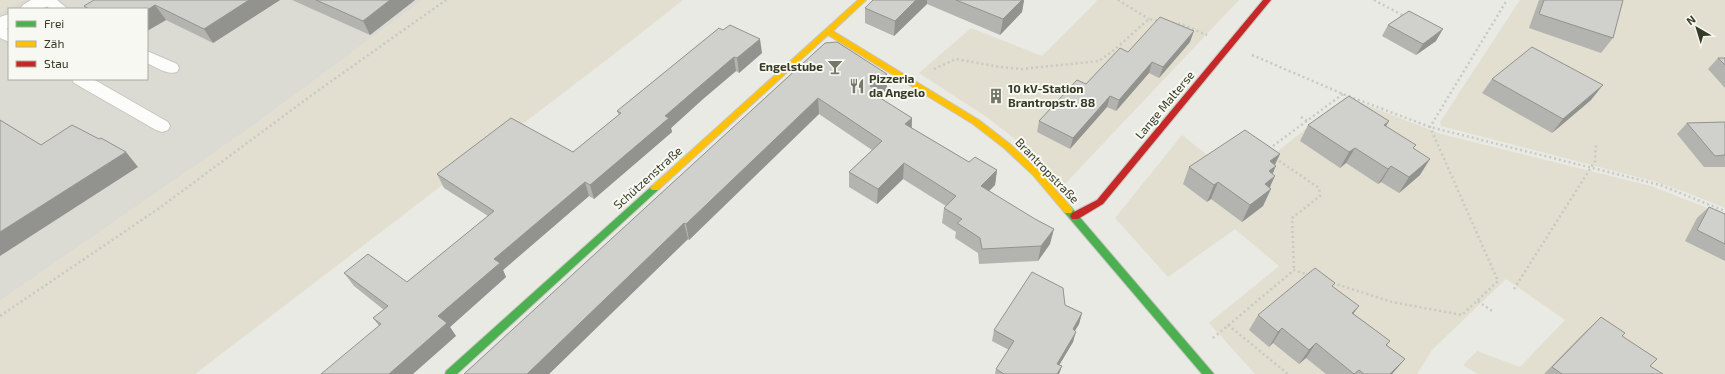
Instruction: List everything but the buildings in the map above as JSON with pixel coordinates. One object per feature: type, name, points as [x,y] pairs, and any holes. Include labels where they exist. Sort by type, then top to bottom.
[{"type":"street","points":[[31,8],[46,0]]},
{"type":"street","name":"Schützenstraße","points":[[450,374],[862,0]]},
{"type":"street","name":"Lange Malterse","points":[[1075,216],[1100,202],[1267,0]]},
{"type":"street","name":"Brantropstraße","points":[[828,31],[976,122],[1007,146],[1036,173],[1075,216],[1209,374]]},
{"type":"lane","points":[[46,0],[58,8]]},
{"type":"lane","points":[[0,31],[8,37]]},
{"type":"lane","points":[[148,56],[171,68]]},
{"type":"lane","points":[[82,80],[162,126]]},
{"type":"path","points":[[0,316],[158,209],[316,92],[446,0]]},
{"type":"path","points":[[1118,0],[1149,19],[1181,24],[1343,94],[1430,127],[1660,185],[1725,211]]},
{"type":"path","points":[[1374,0],[1409,19]]},
{"type":"path","points":[[1430,127],[1507,0]]},
{"type":"path","points":[[929,71],[956,59],[1000,68],[1022,69],[1099,61],[1114,50],[1149,19]]},
{"type":"path","points":[[1265,152],[1343,94]]},
{"type":"path","points":[[1301,116],[1307,121]]},
{"type":"path","points":[[1332,282],[1392,302],[1462,315],[1498,281],[1430,127]]},
{"type":"path","points":[[1514,289],[1595,161],[1596,143]]},
{"type":"path","points":[[1271,156],[1319,188],[1320,196],[1292,218],[1294,270]]},
{"type":"path","points":[[1294,270],[1317,278]]},
{"type":"path","points":[[1193,355],[1294,270]]},
{"type":"path","points":[[1478,301],[1492,311]]},
{"type":"path","points":[[1228,325],[1288,374]]},
{"type":"shaded area","points":[[0,0],[24,0],[8,8],[0,13]]},
{"type":"shaded area","points":[[24,0],[423,0],[253,126],[0,301],[0,13],[8,9],[8,80],[148,80],[148,8],[9,8]]},
{"type":"shaded area","points":[[423,0],[683,0],[195,374],[0,374],[0,301],[253,126]]},
{"type":"shaded area","points":[[1096,0],[1239,0],[1063,186],[1029,150],[988,118],[919,73],[971,28],[1042,56],[1097,1]]},
{"type":"shaded area","points":[[1520,0],[1725,0],[1725,208],[1653,181],[1441,126],[1440,122]]},
{"type":"shaded area","points":[[1346,97],[1441,134],[1651,186],[1725,215],[1725,374],[1478,374],[1463,365],[1477,351],[1520,367],[1565,320],[1506,279],[1432,350],[1417,374],[1255,374],[1209,323],[1279,266],[1235,229],[1168,277],[1115,218],[1182,135],[1211,158],[1269,158]]},
{"type":"traffic: fast","points":[[450,374],[655,188]]},
{"type":"traffic: fast","points":[[1068,210],[1209,374]]},
{"type":"traffic: slow","points":[[655,188],[862,0]]},
{"type":"traffic: slow","points":[[828,31],[976,122],[1007,146],[1036,173],[1068,210]]},
{"type":"traffic: jam","points":[[1075,216],[1100,202],[1267,0]]},
{"type":"place","name":"Engelstube","points":[[835,67]]},
{"type":"place","name":"Pizzeria da Angelo","points":[[857,86]]},
{"type":"place","name":"10 kV-Station Brantropstr. 88","points":[[996,96]]}]
